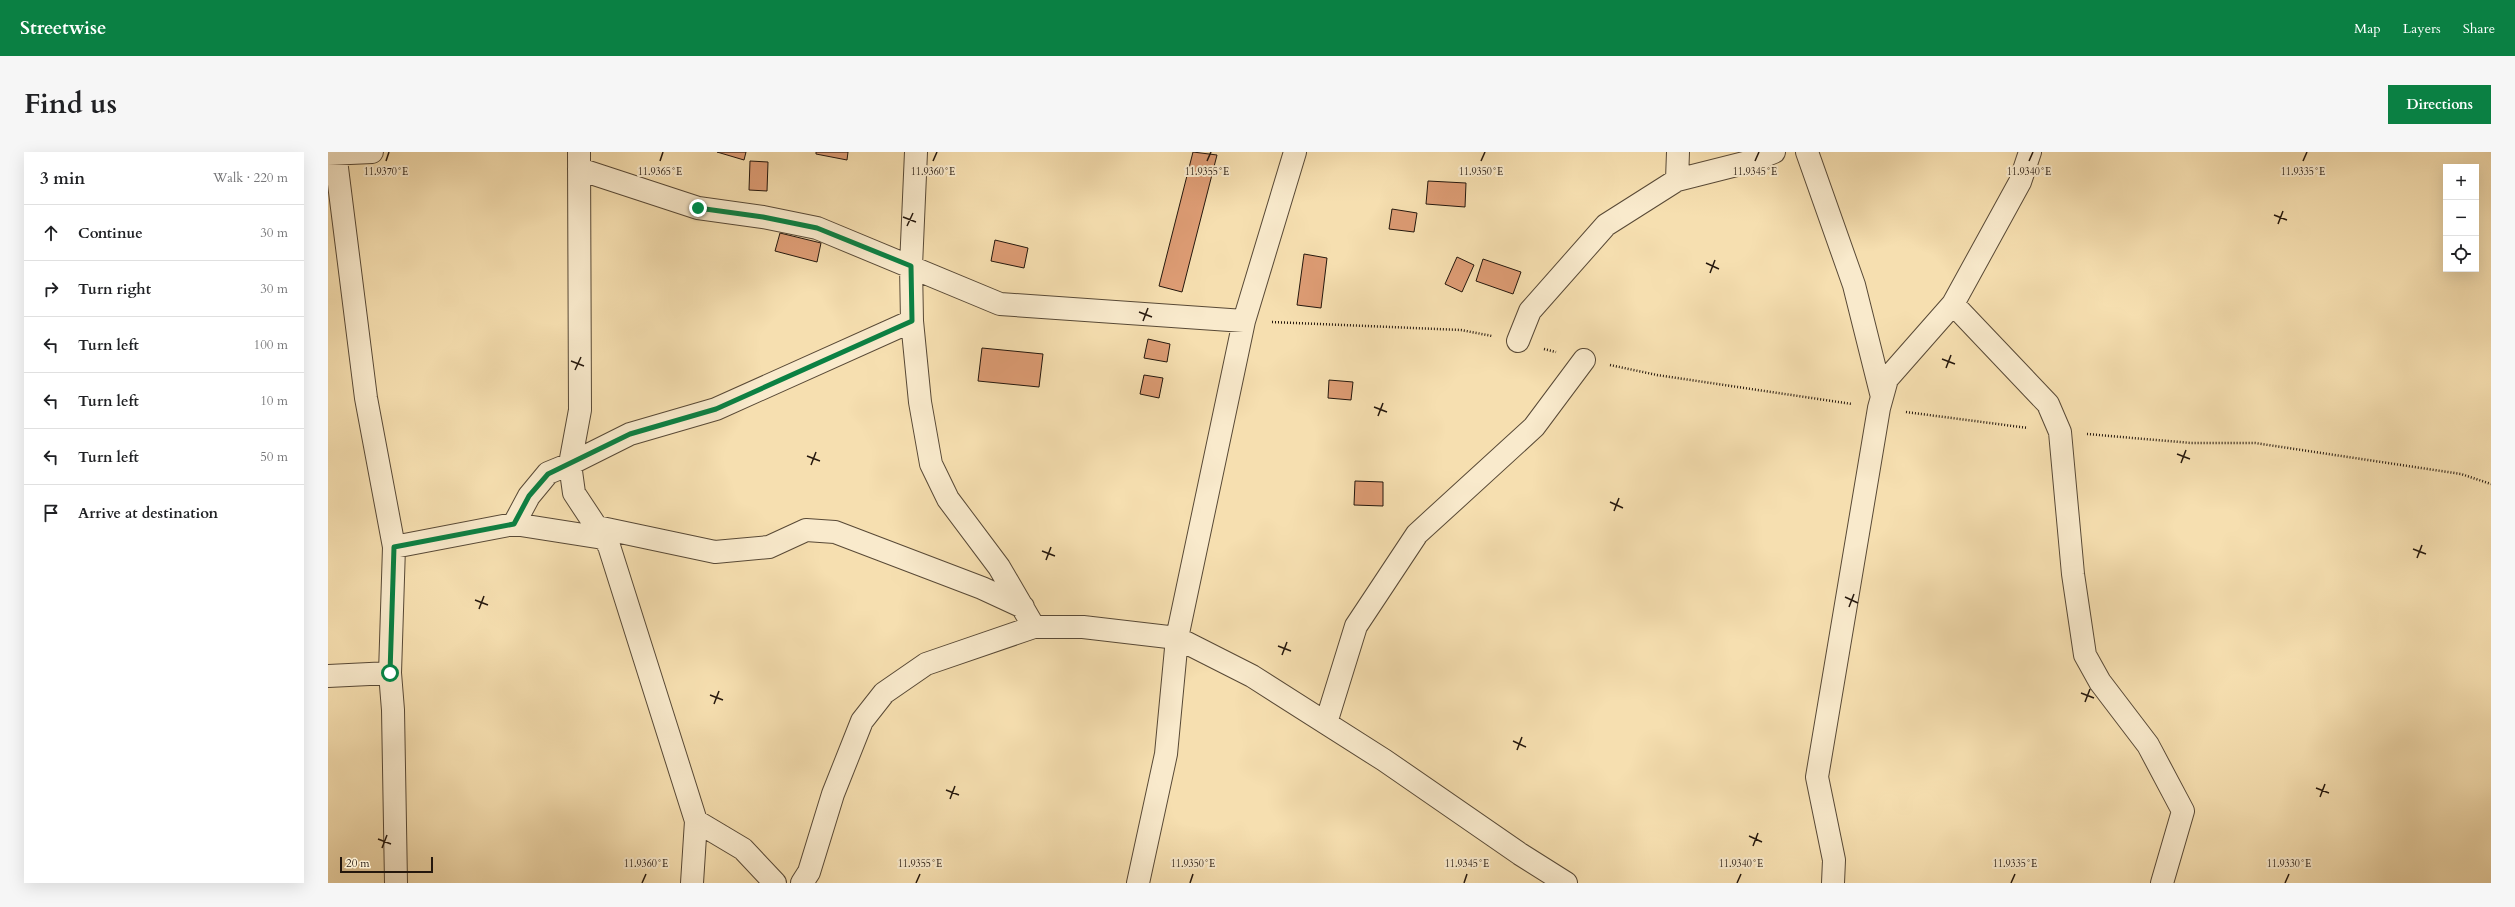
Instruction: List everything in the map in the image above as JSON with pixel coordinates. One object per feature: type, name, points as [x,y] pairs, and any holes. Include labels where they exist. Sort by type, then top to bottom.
[{"type":"street","points":[[372,152],[333,154],[366,398],[394,547],[390,673],[393,710],[396,883]]},
{"type":"street","points":[[916,152],[911,266],[912,321],[920,402],[931,464],[948,499],[999,567],[1034,627]]},
{"type":"street","points":[[1138,883],[1166,754],[1177,638],[1244,321],[1295,152]]},
{"type":"street","points":[[1677,180],[1678,152]]},
{"type":"street","points":[[1518,341],[1530,311],[1606,225],[1677,180],[1752,161],[1774,152]]},
{"type":"street","points":[[1807,152],[1854,285],[1882,397]]},
{"type":"street","points":[[1833,883],[1834,860],[1817,778],[1882,397],[1887,379],[1953,304],[2020,182],[2030,152]]},
{"type":"street","points":[[692,883],[696,821],[609,546],[574,493],[570,464],[580,410],[579,160],[698,208],[763,217],[817,228],[1000,304],[1244,321]]},
{"type":"street","points":[[1953,304],[2048,404],[2060,432],[2073,574],[2085,655],[2100,682],[2148,745],[2183,811],[2162,883]]},
{"type":"street","points":[[514,524],[529,496],[548,474],[630,434],[716,409],[912,321]]},
{"type":"street","points":[[1326,723],[1356,626],[1417,534],[1534,426],[1584,360]]},
{"type":"street","points":[[394,547],[514,524],[600,533],[715,552],[769,547],[806,530],[835,532],[982,588],[1023,607]]},
{"type":"street","points":[[802,883],[810,872],[833,794],[862,721],[884,693],[926,664],[1034,627],[1083,627],[1177,638],[1252,676],[1384,760],[1520,854],[1566,883]]},
{"type":"street","points":[[328,676],[390,673]]},
{"type":"street","points":[[696,821],[743,849],[775,883]]},
{"type":"street","points":[[1520,854],[1534,883]]},
{"type":"building","points":[[717,152],[746,152],[744,160]]},
{"type":"building","points":[[816,152],[848,152],[847,160],[816,154]]},
{"type":"building","points":[[1193,152],[1217,155],[1182,292],[1159,286]]},
{"type":"building","points":[[750,161],[768,162],[767,191],[749,190]]},
{"type":"building","points":[[1428,181],[1466,183],[1465,207],[1426,204]]},
{"type":"building","points":[[1392,209],[1417,213],[1414,232],[1389,229]]},
{"type":"building","points":[[780,233],[821,243],[817,262],[775,251]]},
{"type":"building","points":[[995,240],[1028,248],[1024,268],[991,261]]},
{"type":"building","points":[[1304,254],[1327,258],[1321,308],[1297,305]]},
{"type":"building","points":[[1457,257],[1474,265],[1462,292],[1445,284]]},
{"type":"building","points":[[1483,259],[1521,272],[1513,294],[1476,281]]},
{"type":"building","points":[[1148,339],[1170,344],[1167,362],[1144,358]]},
{"type":"building","points":[[982,348],[1043,354],[1039,387],[978,381]]},
{"type":"building","points":[[1144,375],[1163,378],[1159,398],[1140,394]]},
{"type":"building","points":[[1329,380],[1353,382],[1351,400],[1328,398]]},
{"type":"building","points":[[1355,481],[1383,482],[1383,506],[1354,505]]},
{"type":"route","points":[[390,673],[394,547],[514,524],[529,496],[548,474],[570,464],[592,451],[630,434],[716,409],[912,321],[911,266],[817,228],[763,217],[698,208]]}]
